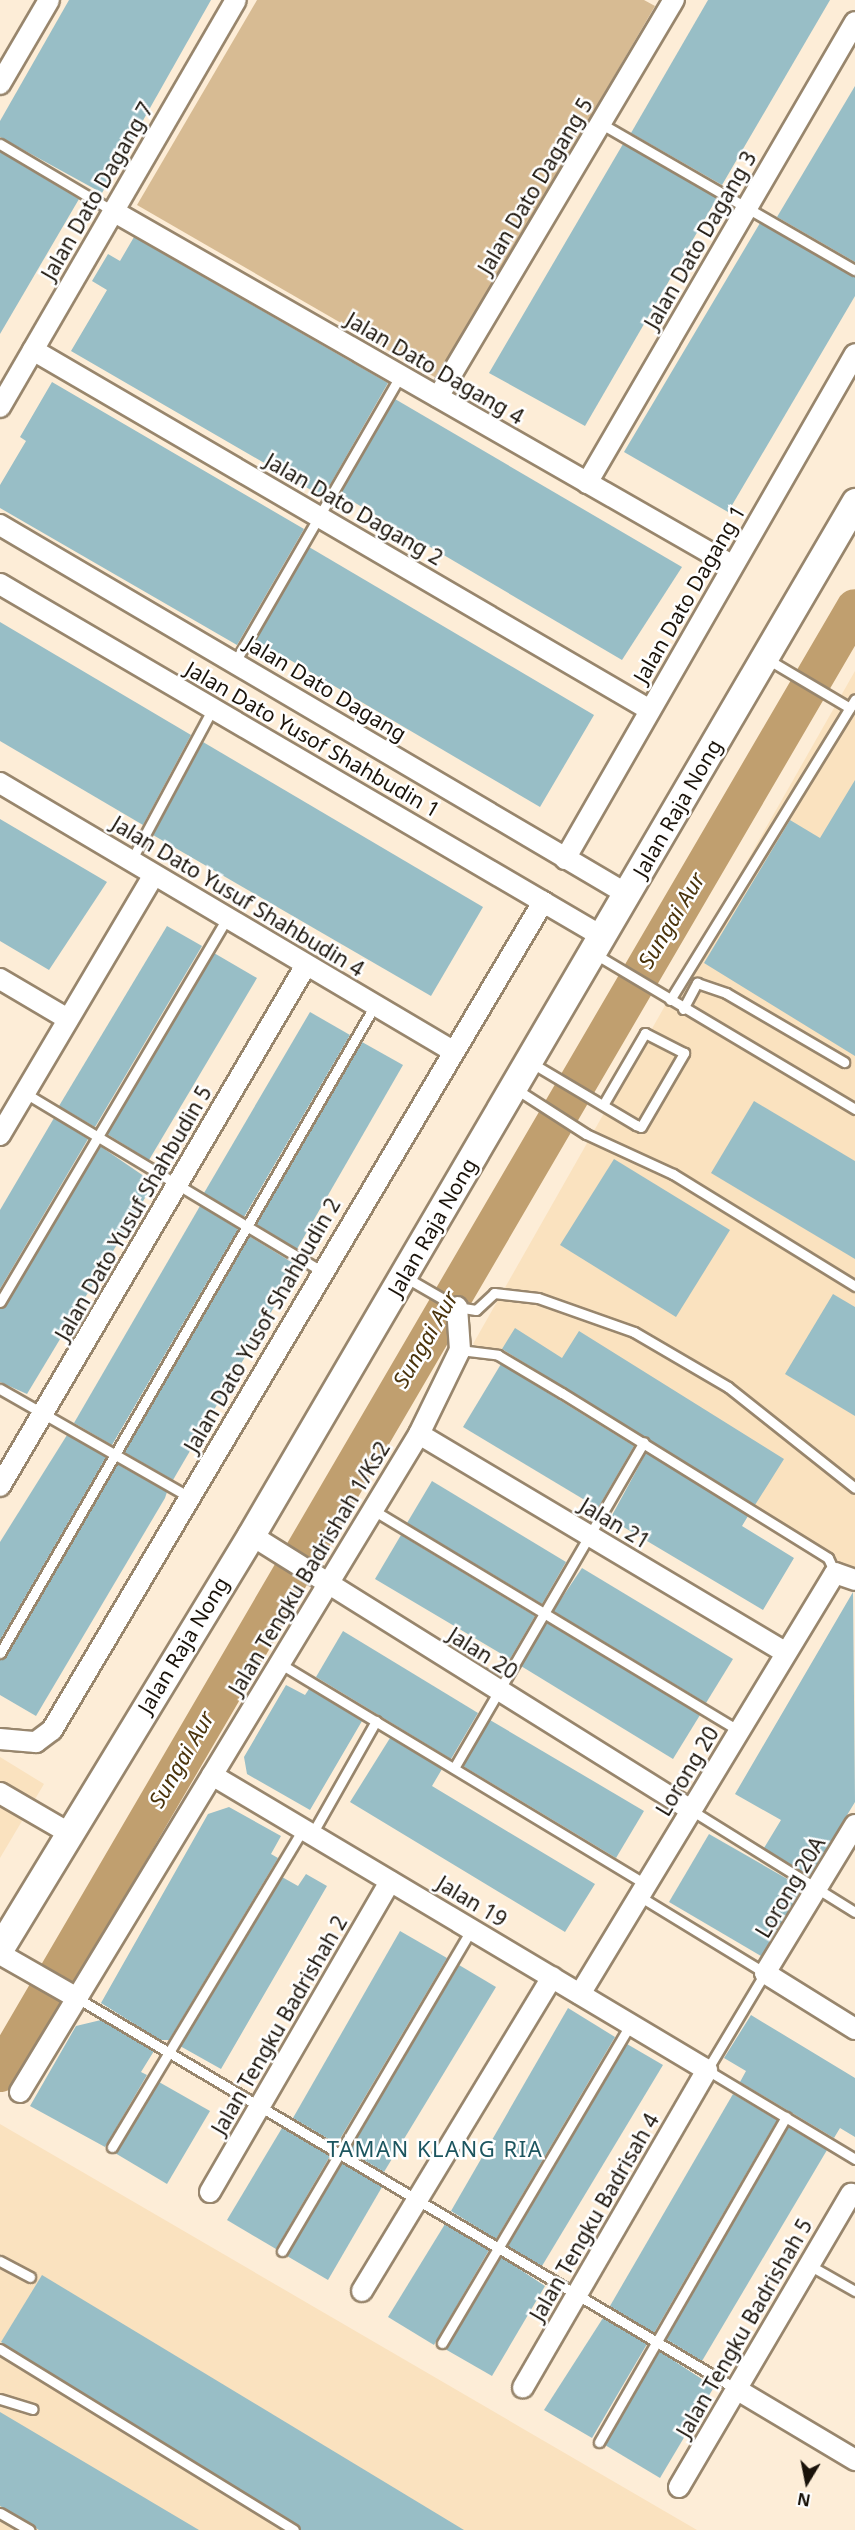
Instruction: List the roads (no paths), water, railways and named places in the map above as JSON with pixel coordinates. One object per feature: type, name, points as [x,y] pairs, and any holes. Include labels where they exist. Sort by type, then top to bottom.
[{"type":"main road","name":"Jalan Raja Nong","points":[[0,1948],[251,1534],[598,945],[855,502]]},
{"type":"street","points":[[0,84],[49,0]]},
{"type":"street","name":"Jalan Dato Dagang 7","points":[[0,407],[236,0]]},
{"type":"street","name":"Jalan Dato Dagang 5","points":[[438,397],[674,0]]},
{"type":"street","name":"Jalan Dato Dagang 3","points":[[587,483],[855,22]]},
{"type":"street","name":"Jalan Dato Dagang 4","points":[[114,211],[733,566]]},
{"type":"street","name":"Jalan Dato Dagang 2","points":[[33,350],[650,710]]},
{"type":"street","name":"Jalan Dato Dagang 1","points":[[565,859],[855,354]]},
{"type":"street","name":"Jalan Dato Dagang","points":[[0,525],[627,894]]},
{"type":"street","name":"Jalan Dato Yusof Shahbudin 1","points":[[0,584],[543,902],[598,945]]},
{"type":"street","name":"Jalan Dato Yusuf Shahbudin 4","points":[[0,783],[451,1050]]},
{"type":"street","points":[[0,1135],[154,875]]},
{"type":"street","name":"Jalan Dato Yusof Shahbudin 2","points":[[3,1740],[36,1742],[52,1730],[451,1050],[543,902]]},
{"type":"street","name":"Jalan Dato Yusuf Shahbudin 5","points":[[0,1486],[306,965]]},
{"type":"street","points":[[0,979],[68,1019]]},
{"type":"street","points":[[457,1307],[460,1350]]},
{"type":"street","name":"Jalan Tengku Badrishah 1/Ks2","points":[[20,2092],[419,1434],[460,1350]]},
{"type":"street","name":"Jalan 21","points":[[419,1434],[786,1653]]},
{"type":"street","name":"Jalan 20","points":[[251,1534],[327,1584],[691,1810]]},
{"type":"street","points":[[835,1574],[855,1580]]},
{"type":"street","name":"Lorong 20","points":[[580,1994],[835,1574]]},
{"type":"street","name":"Jalan 19","points":[[212,1775],[707,2070]]},
{"type":"street","points":[[3,1800],[69,1833]]},
{"type":"street","name":"Lorong 20A","points":[[765,1973],[855,1825]]},
{"type":"street","name":"Jalan Tengku Badrishah 2","points":[[210,2192],[390,1881]]},
{"type":"street","points":[[0,1954],[77,1998]]},
{"type":"street","points":[[765,1973],[855,2029]]},
{"type":"street","points":[[362,2291],[552,1977]]},
{"type":"street","name":"Jalan Tengku Badrisah 4","points":[[523,2388],[707,2070]]},
{"type":"street","name":"Jalan Tengku Badrishah 5","points":[[679,2487],[851,2194]]},
{"type":"street","points":[[736,2389],[855,2460]]},
{"type":"lane","points":[[600,123],[855,270]]},
{"type":"lane","points":[[0,144],[114,211]]},
{"type":"lane","points":[[235,662],[400,376]]},
{"type":"lane","points":[[764,658],[850,708]]},
{"type":"lane","points":[[670,1000],[855,699]]},
{"type":"lane","points":[[130,861],[213,708]]},
{"type":"lane","points":[[0,1302],[227,918]]},
{"type":"lane","points":[[598,945],[630,975],[683,1009],[855,1109]]},
{"type":"lane","points":[[682,979],[726,993],[844,1062]]},
{"type":"lane","points":[[683,1009],[697,983]]},
{"type":"lane","points":[[0,1653],[375,1005]]},
{"type":"lane","points":[[529,1061],[569,1084],[603,1105],[641,1127],[684,1053],[645,1033],[603,1105]]},
{"type":"lane","points":[[514,1087],[564,1121],[673,1174],[855,1286]]},
{"type":"lane","points":[[25,1093],[321,1270]]},
{"type":"lane","points":[[403,1276],[457,1307],[476,1310],[494,1293],[538,1298],[634,1332],[728,1387],[855,1488]]},
{"type":"lane","points":[[460,1350],[498,1355],[644,1442],[828,1558],[835,1574]]},
{"type":"lane","points":[[0,1389],[189,1497]]},
{"type":"lane","points":[[454,1768],[644,1442]]},
{"type":"lane","points":[[372,1510],[545,1612],[739,1731]]},
{"type":"lane","points":[[279,1663],[454,1768],[643,1890],[765,1973],[707,2070],[855,2159]]},
{"type":"lane","points":[[112,2147],[376,1722]]},
{"type":"lane","points":[[691,1810],[855,1912]]},
{"type":"lane","points":[[282,2251],[472,1929]]},
{"type":"lane","points":[[77,1998],[736,2389]]},
{"type":"lane","points":[[442,2343],[631,2024]]},
{"type":"lane","points":[[599,2442],[786,2117]]},
{"type":"lane","points":[[0,2261],[30,2277]]},
{"type":"lane","points":[[809,2265],[855,2291]]},
{"type":"lane","points":[[0,2349],[294,2530]]},
{"type":"lane","points":[[0,2399],[33,2409]]},
{"type":"lane","points":[[0,2513],[29,2530]]},
{"type":"waterway","name":"Sungai Aur","points":[[0,2073],[855,608]]},
{"type":"district","name":"TAMAN KLANG RIA","points":[[435,2149]]}]
